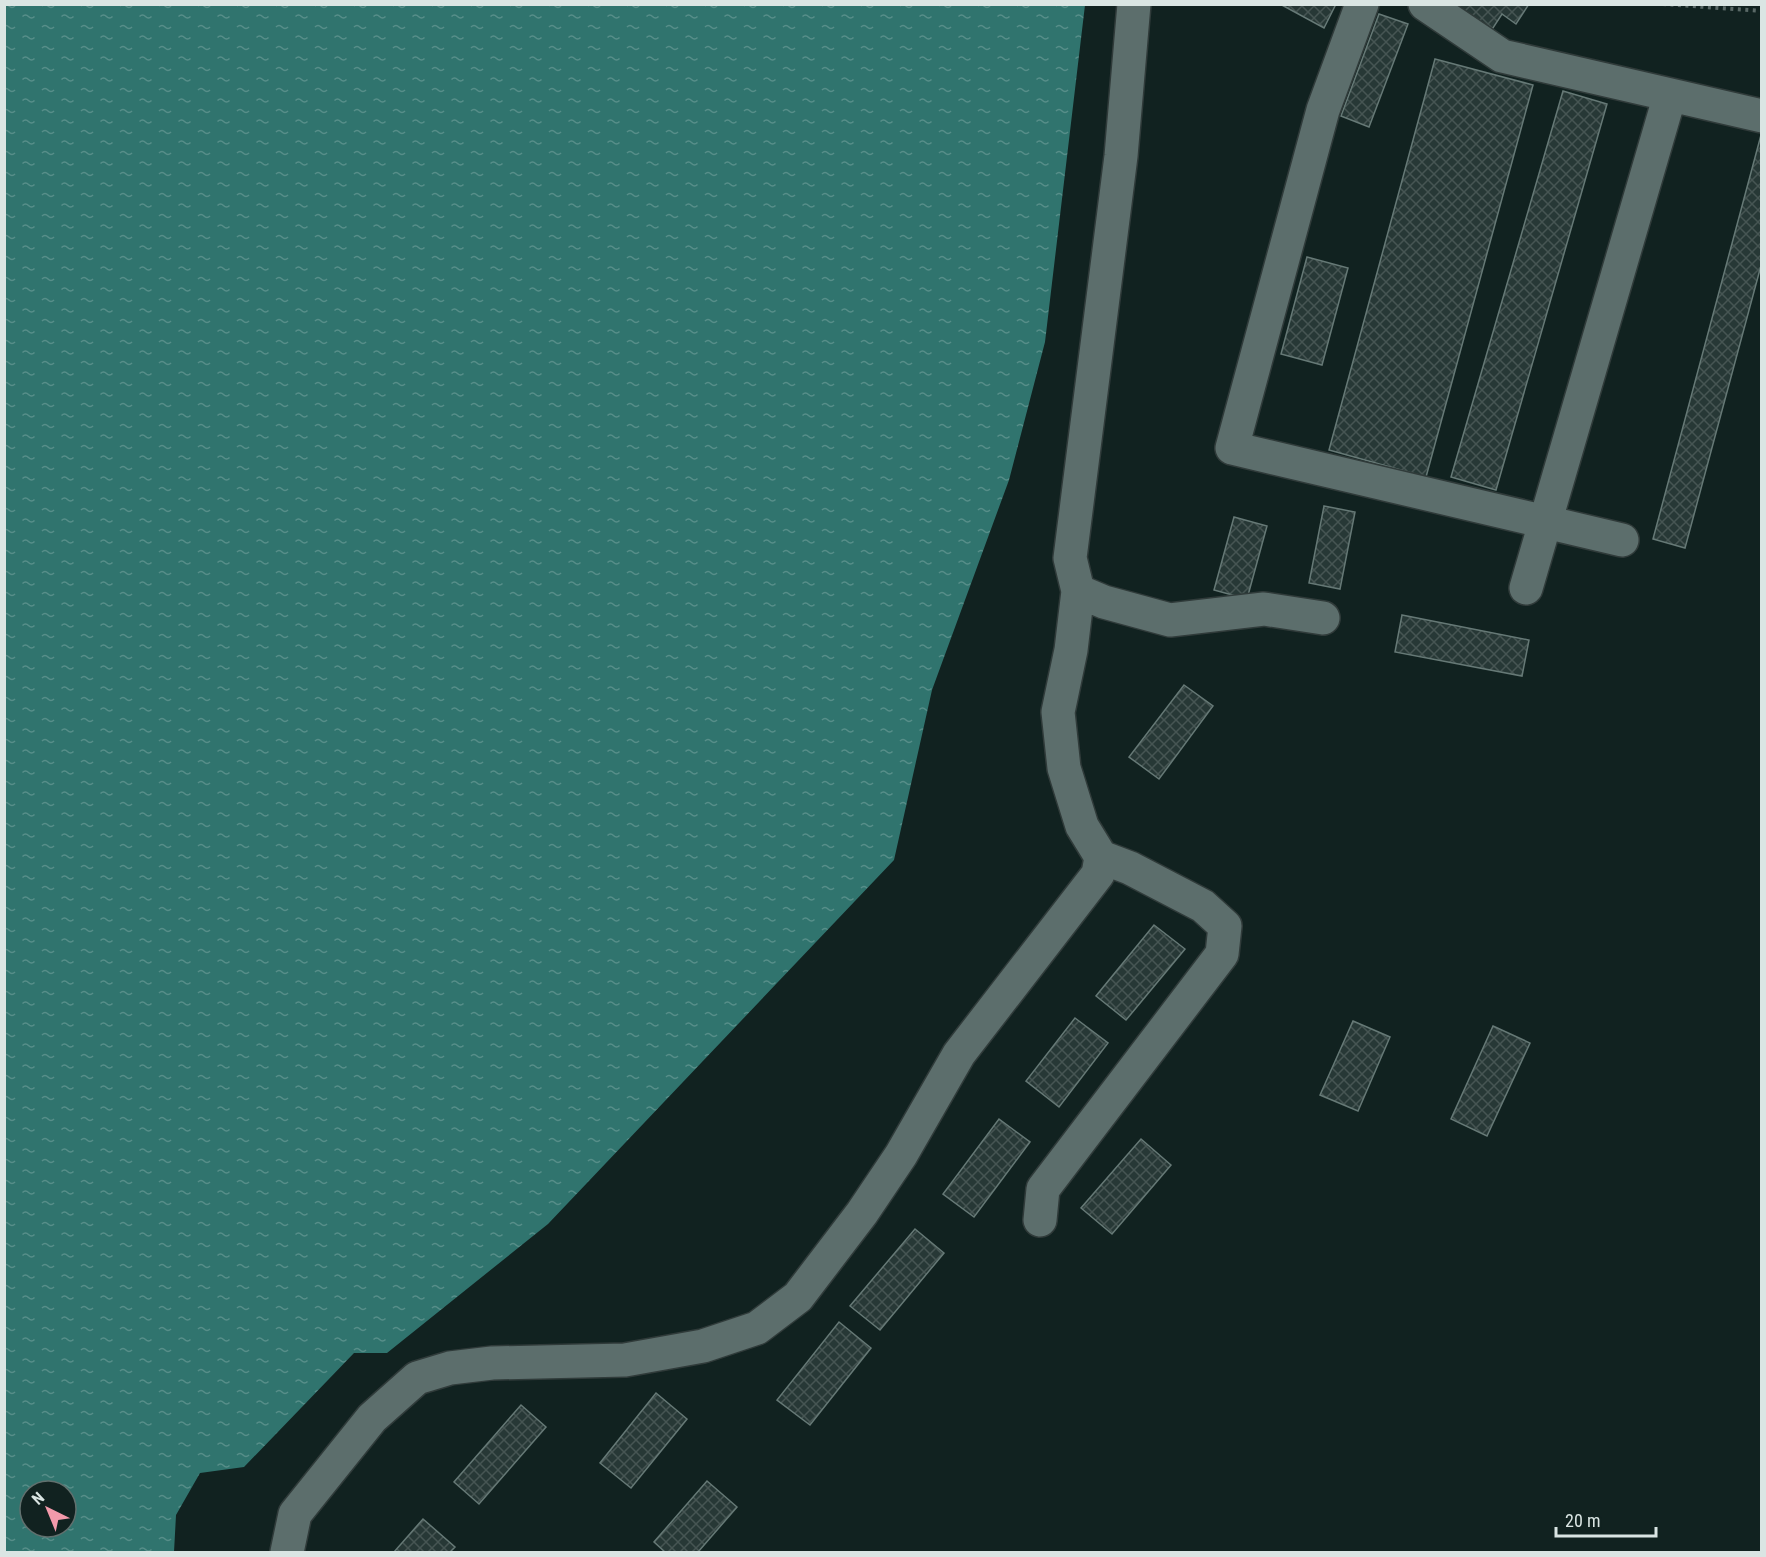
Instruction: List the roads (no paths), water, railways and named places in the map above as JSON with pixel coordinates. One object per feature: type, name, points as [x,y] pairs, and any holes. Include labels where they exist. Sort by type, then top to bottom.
[{"type":"street","points":[[1040,1220],[1043,1189],[1222,954],[1225,926],[1203,906],[1130,868],[1101,857],[1082,826],[1064,768],[1058,712],[1071,650],[1078,591],[1070,558],[1121,156],[1134,4]]},
{"type":"street","points":[[1362,4],[1323,110],[1232,448],[1543,524],[1622,540]]},
{"type":"street","points":[[1425,4],[1502,56],[1761,116]]},
{"type":"street","points":[[1526,588],[1670,94]]},
{"type":"street","points":[[1078,591],[1104,602],[1170,620],[1264,609],[1323,618]]},
{"type":"street","points":[[287,1552],[296,1514],[372,1418],[417,1378],[450,1368],[492,1363],[625,1360],[703,1346],[757,1328],[798,1297],[862,1213],[901,1155],[959,1054],[1098,874],[1101,857]]},
{"type":"water","points":[[5,4],[1085,5],[1045,342],[1009,480],[932,690],[894,860],[548,1224],[387,1353],[354,1353],[244,1467],[200,1473],[176,1515],[174,1552],[5,1552]]}]
